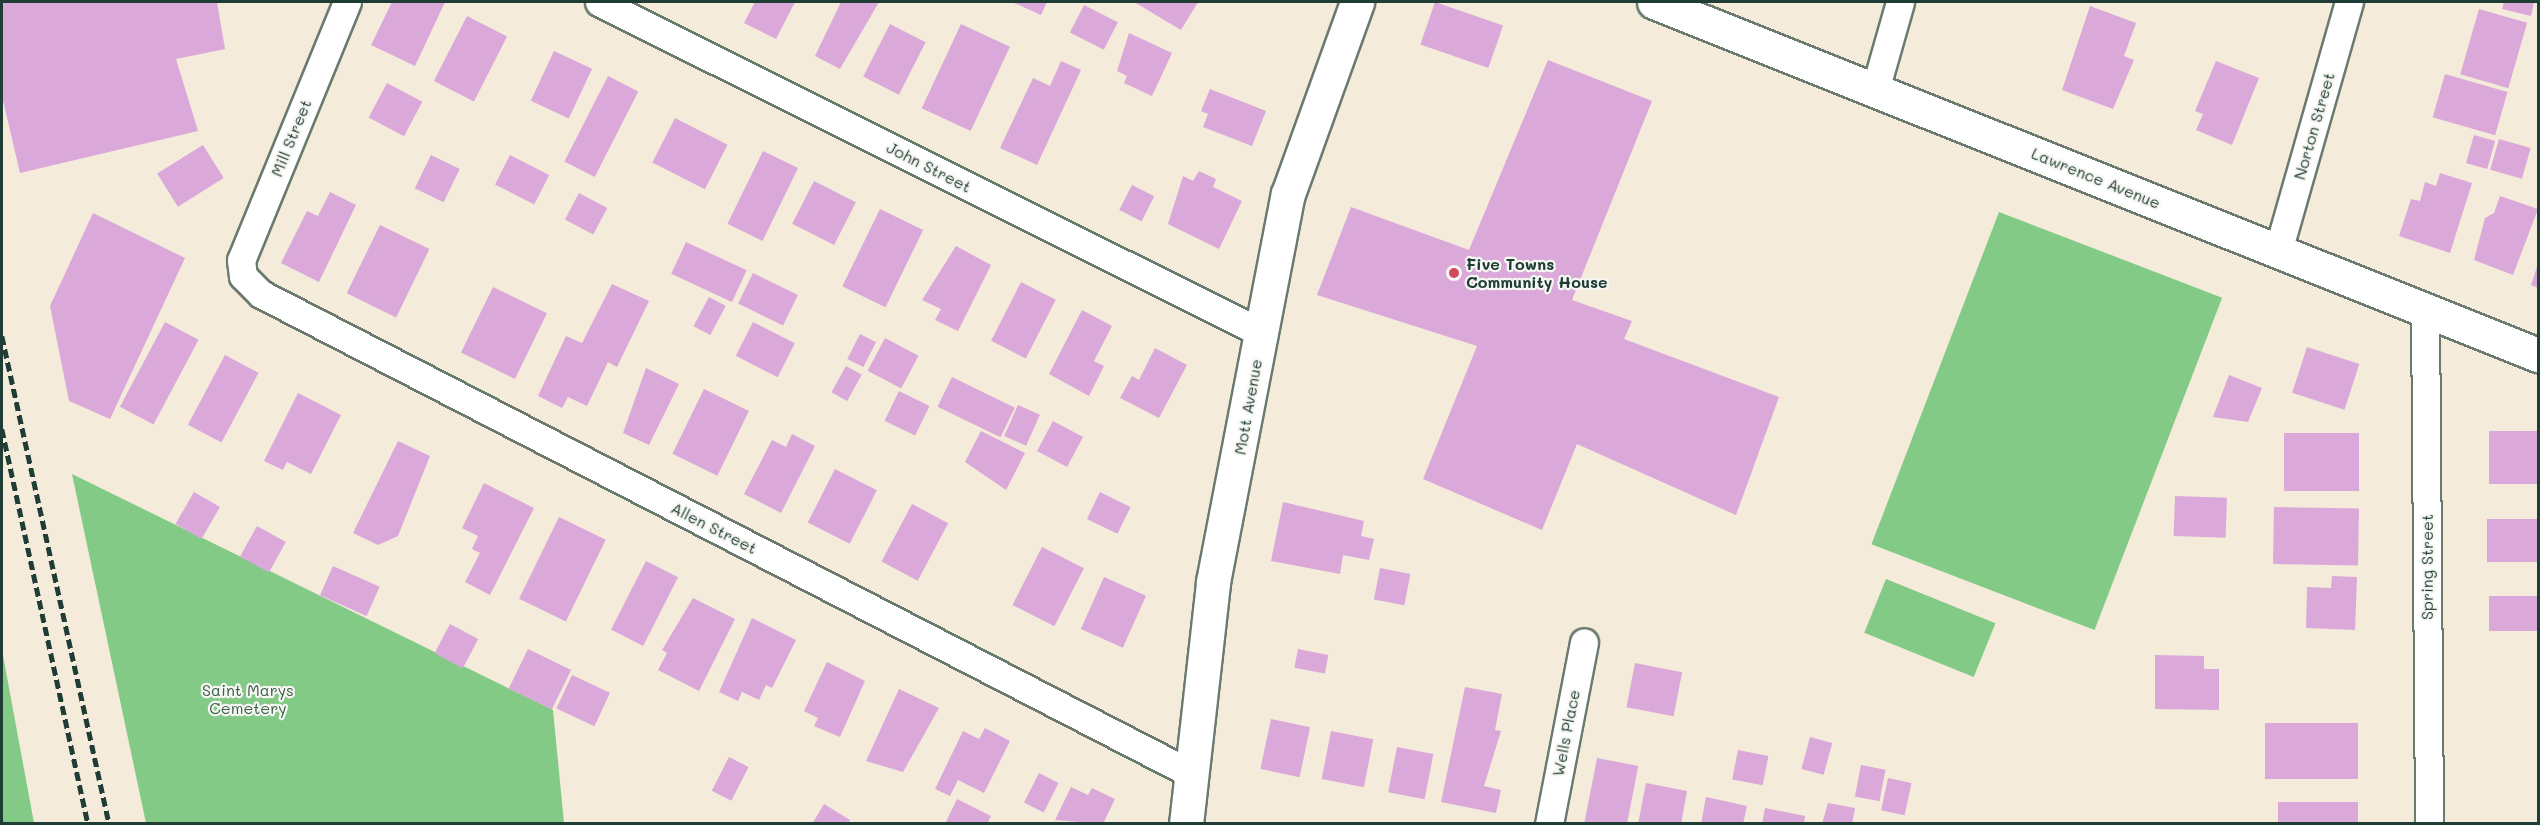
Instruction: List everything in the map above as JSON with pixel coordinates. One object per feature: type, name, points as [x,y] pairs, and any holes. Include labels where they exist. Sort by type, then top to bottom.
[{"type":"street","name":"Mill Street","points":[[243,276],[241,260],[347,2]]},
{"type":"street","name":"John Street","points":[[599,2],[1260,332]]},
{"type":"street","name":"Mott Avenue","points":[[1186,824],[1213,582],[1249,413],[1260,332],[1288,194],[1357,2]]},
{"type":"street","name":"Lawrence Avenue","points":[[1654,2],[2538,355]]},
{"type":"street","points":[[1875,90],[1900,2]]},
{"type":"street","name":"Norton Street","points":[[2278,251],[2349,2]]},
{"type":"street","name":"Allen Street","points":[[243,276],[261,294],[1190,773]]},
{"type":"street","name":"Spring Street","points":[[2425,310],[2429,824]]},
{"type":"street","name":"Wells Place","points":[[1549,824],[1584,642]]},
{"type":"green space","points":[[1999,212],[2222,298],[2095,630],[1871,544]]},
{"type":"green space","name":"Saint Marys Cemetery","points":[[72,474],[553,710],[564,823],[146,823]]},
{"type":"green space","points":[[1886,579],[1995,623],[1974,677],[1864,633]]},
{"type":"green space","points":[[2,650],[34,823],[2,823]]},
{"type":"building","points":[[2,2],[217,2],[225,49],[176,59],[198,131],[20,173],[2,96]]},
{"type":"building","points":[[392,2],[445,2],[415,66],[371,45]]},
{"type":"building","points":[[755,2],[795,2],[776,39],[744,23]]},
{"type":"building","points":[[841,2],[879,2],[840,69],[815,56]]},
{"type":"building","points":[[1012,2],[1047,2],[1041,15]]},
{"type":"building","points":[[1134,2],[1198,2],[1181,30]]},
{"type":"building","points":[[1435,2],[1503,25],[1488,68],[1420,45]]},
{"type":"building","points":[[2504,2],[2534,2],[2531,16],[2502,9]]},
{"type":"building","points":[[1084,5],[1118,22],[1104,50],[1070,33]]},
{"type":"building","points":[[2090,6],[2136,23],[2124,56],[2134,60],[2113,109],[2062,90]]},
{"type":"building","points":[[2479,9],[2527,23],[2508,88],[2460,74]]},
{"type":"building","points":[[467,16],[507,36],[474,101],[434,81]]},
{"type":"building","points":[[890,24],[926,42],[899,95],[863,77]]},
{"type":"building","points":[[961,24],[1010,47],[971,131],[922,108]]},
{"type":"building","points":[[1129,33],[1172,53],[1152,96],[1124,83],[1127,76],[1117,71]]},
{"type":"building","points":[[554,51],[592,69],[569,119],[531,101]]},
{"type":"building","name":"Five Towns Community House","points":[[1548,60],[1652,101],[1572,300],[1632,321],[1624,339],[1779,397],[1736,515],[1577,444],[1542,530],[1423,479],[1477,346],[1317,295],[1351,207],[1469,250]]},
{"type":"building","points":[[1061,61],[1081,70],[1037,165],[1000,148],[1033,78],[1050,86]]},
{"type":"building","points":[[2216,61],[2259,78],[2232,145],[2196,130],[2203,114],[2195,111]]},
{"type":"building","points":[[2445,74],[2507,92],[2495,135],[2433,117]]},
{"type":"building","points":[[608,76],[638,91],[595,177],[564,162]]},
{"type":"building","points":[[387,83],[422,102],[404,136],[369,117]]},
{"type":"building","points":[[1210,89],[1266,111],[1252,146],[1203,127],[1208,114],[1201,111]]},
{"type":"building","points":[[675,118],[728,145],[705,189],[652,163]]},
{"type":"building","points":[[2474,135],[2495,141],[2487,169],[2466,163]]},
{"type":"building","points":[[2499,139],[2531,148],[2522,179],[2490,170]]},
{"type":"building","points":[[203,145],[224,178],[178,207],[157,174]]},
{"type":"building","points":[[763,151],[798,168],[763,241],[727,224]]},
{"type":"building","points":[[431,155],[460,169],[444,202],[415,188]]},
{"type":"building","points":[[510,155],[549,175],[534,204],[495,184]]},
{"type":"building","points":[[1199,171],[1216,179],[1213,187],[1242,201],[1219,249],[1168,224],[1183,176],[1193,181]]},
{"type":"building","points":[[2440,173],[2472,183],[2450,253],[2399,236],[2411,199],[2420,201],[2425,182],[2436,186]]},
{"type":"building","points":[[814,181],[856,202],[834,245],[792,224]]},
{"type":"building","points":[[1132,185],[1154,196],[1142,221],[1119,210]]},
{"type":"building","points":[[330,192],[356,205],[319,282],[281,263],[307,211],[318,216]]},
{"type":"building","points":[[579,193],[607,208],[593,235],[565,219]]},
{"type":"building","points":[[2500,196],[2538,209],[2513,275],[2474,260],[2485,218],[2494,213]]},
{"type":"building","points":[[880,209],[923,230],[885,307],[842,286]]},
{"type":"building","points":[[93,213],[185,258],[110,419],[69,401],[50,306]]},
{"type":"building","points":[[380,225],[429,249],[396,317],[347,293]]},
{"type":"building","points":[[686,242],[747,270],[732,302],[671,274]]},
{"type":"building","points":[[956,246],[991,265],[958,331],[935,320],[941,309],[922,300]]},
{"type":"building","points":[[2538,264],[2538,288],[2531,285]]},
{"type":"building","points":[[753,273],[798,295],[783,325],[738,304]]},
{"type":"building","points":[[1021,282],[1056,300],[1026,359],[991,341]]},
{"type":"building","points":[[612,284],[649,301],[617,367],[608,362],[587,406],[568,397],[562,408],[538,396],[566,336],[582,343]]},
{"type":"building","points":[[493,287],[547,313],[515,379],[461,353]]},
{"type":"building","points":[[709,297],[726,306],[710,335],[694,326]]},
{"type":"building","points":[[1082,310],[1112,326],[1094,361],[1104,366],[1089,396],[1049,374]]},
{"type":"building","points":[[165,322],[199,340],[153,425],[120,407]]},
{"type":"building","points":[[753,322],[795,343],[778,377],[736,356]]},
{"type":"building","points":[[860,334],[876,342],[863,367],[847,359]]},
{"type":"building","points":[[885,338],[919,356],[901,389],[868,371]]},
{"type":"building","points":[[2307,347],[2359,364],[2344,410],[2292,393]]},
{"type":"building","points":[[1155,348],[1187,365],[1159,418],[1120,398],[1132,376],[1139,380]]},
{"type":"building","points":[[225,355],[259,373],[221,443],[188,425]]},
{"type":"building","points":[[846,366],[862,375],[847,401],[831,392]]},
{"type":"building","points":[[646,368],[679,384],[649,445],[623,433]]},
{"type":"building","points":[[2229,375],[2262,388],[2248,422],[2213,417]]},
{"type":"building","points":[[952,377],[1015,408],[1000,437],[938,407]]},
{"type":"building","points":[[704,389],[749,411],[717,476],[672,454]]},
{"type":"building","points":[[899,391],[930,406],[915,436],[885,421]]},
{"type":"building","points":[[298,393],[341,415],[311,474],[287,462],[283,470],[264,461]]},
{"type":"building","points":[[1018,405],[1040,415],[1026,446],[1004,436]]},
{"type":"building","points":[[1053,421],[1083,437],[1067,467],[1037,451]]},
{"type":"building","points":[[981,431],[1025,453],[1006,490],[965,462]]},
{"type":"building","points":[[2489,431],[2538,431],[2538,484],[2489,484]]},
{"type":"building","points":[[2284,433],[2359,433],[2359,491],[2284,491]]},
{"type":"building","points":[[792,434],[815,446],[781,513],[744,494],[772,440],[786,447]]},
{"type":"building","points":[[398,441],[430,456],[398,536],[378,545],[353,533]]},
{"type":"building","points":[[835,469],[877,490],[850,544],[808,522]]},
{"type":"building","points":[[484,483],[534,508],[490,595],[465,582],[480,553],[472,549],[478,536],[462,528]]},
{"type":"building","points":[[194,492],[220,507],[201,539],[176,524]]},
{"type":"building","points":[[1100,492],[1131,507],[1117,534],[1087,519]]},
{"type":"building","points":[[2175,496],[2227,498],[2226,538],[2174,536]]},
{"type":"building","points":[[1283,502],[1364,521],[1361,536],[1374,539],[1369,560],[1343,555],[1340,574],[1271,561]]},
{"type":"building","points":[[912,504],[948,523],[918,581],[881,561]]},
{"type":"building","points":[[2274,507],[2359,508],[2358,565],[2273,564]]},
{"type":"building","points":[[559,517],[606,540],[566,622],[519,599]]},
{"type":"building","points":[[2487,519],[2538,519],[2538,562],[2487,562]]},
{"type":"building","points":[[257,526],[286,542],[269,573],[240,557]]},
{"type":"building","points":[[1042,547],[1084,568],[1054,626],[1012,605]]},
{"type":"building","points":[[646,561],[678,577],[643,646],[611,630]]},
{"type":"building","points":[[333,566],[380,587],[367,616],[320,595]]},
{"type":"building","points":[[1380,568],[1410,574],[1404,605],[1374,599]]},
{"type":"building","points":[[2332,576],[2357,577],[2355,630],[2306,628],[2307,587],[2331,588]]},
{"type":"building","points":[[1104,577],[1146,596],[1123,648],[1081,629]]},
{"type":"building","points":[[2489,596],[2538,596],[2538,631],[2489,631]]},
{"type":"building","points":[[693,598],[735,619],[699,691],[658,670],[667,653],[662,650]]},
{"type":"building","points":[[752,618],[796,640],[772,688],[766,685],[759,700],[742,692],[738,701],[719,692]]},
{"type":"building","points":[[450,624],[478,639],[463,668],[435,653]]},
{"type":"building","points":[[528,649],[571,670],[552,710],[509,689]]},
{"type":"building","points":[[1298,649],[1328,655],[1325,674],[1294,668]]},
{"type":"building","points":[[2155,655],[2204,656],[2204,669],[2219,669],[2219,710],[2155,709]]},
{"type":"building","points":[[827,662],[865,681],[840,737],[814,726],[818,718],[804,711]]},
{"type":"building","points":[[1635,663],[1682,672],[1674,716],[1626,707]]},
{"type":"building","points":[[572,675],[610,693],[594,726],[556,709]]},
{"type":"building","points":[[1465,687],[1502,694],[1495,730],[1501,731],[1484,786],[1501,790],[1496,813],[1441,802]]},
{"type":"building","points":[[899,689],[939,708],[903,772],[866,761]]},
{"type":"building","points":[[1271,719],[1310,727],[1300,777],[1260,769]]},
{"type":"building","points":[[2265,723],[2358,723],[2358,779],[2265,779]]},
{"type":"building","points":[[985,728],[1010,741],[984,793],[958,780],[950,796],[935,789],[963,731],[979,739]]},
{"type":"building","points":[[1331,731],[1373,739],[1364,787],[1322,779]]},
{"type":"building","points":[[1810,737],[1832,743],[1824,775],[1801,769]]},
{"type":"building","points":[[1397,747],[1433,754],[1425,799],[1388,792]]},
{"type":"building","points":[[1738,750],[1768,756],[1763,785],[1732,779]]},
{"type":"building","points":[[729,757],[749,767],[731,801],[712,791]]},
{"type":"building","points":[[1597,758],[1638,766],[1627,824],[1584,824]]},
{"type":"building","points":[[1861,765],[1886,770],[1879,801],[1855,796]]},
{"type":"building","points":[[1039,773],[1059,783],[1044,812],[1024,802]]},
{"type":"building","points":[[1888,778],[1911,783],[1905,815],[1881,810]]},
{"type":"building","points":[[1646,783],[1687,791],[1681,824],[1638,824]]},
{"type":"building","points":[[1071,787],[1088,795],[1092,788],[1115,799],[1103,824],[1055,820]]},
{"type":"building","points":[[1706,797],[1747,806],[1743,824],[1701,824]]},
{"type":"building","points":[[957,799],[991,816],[987,824],[945,824]]},
{"type":"building","points":[[2278,802],[2358,802],[2358,824],[2278,824]]},
{"type":"building","points":[[1828,803],[1855,808],[1852,824],[1822,824]]},
{"type":"building","points":[[824,804],[850,820],[848,824],[812,824]]},
{"type":"building","points":[[1765,808],[1805,816],[1804,824],[1762,824]]},
{"type":"railway","points":[[2,336],[109,824]]},
{"type":"railway","points":[[2,429],[88,824]]},
{"type":"place","name":"Five Towns Community House","points":[[1454,273]]}]
